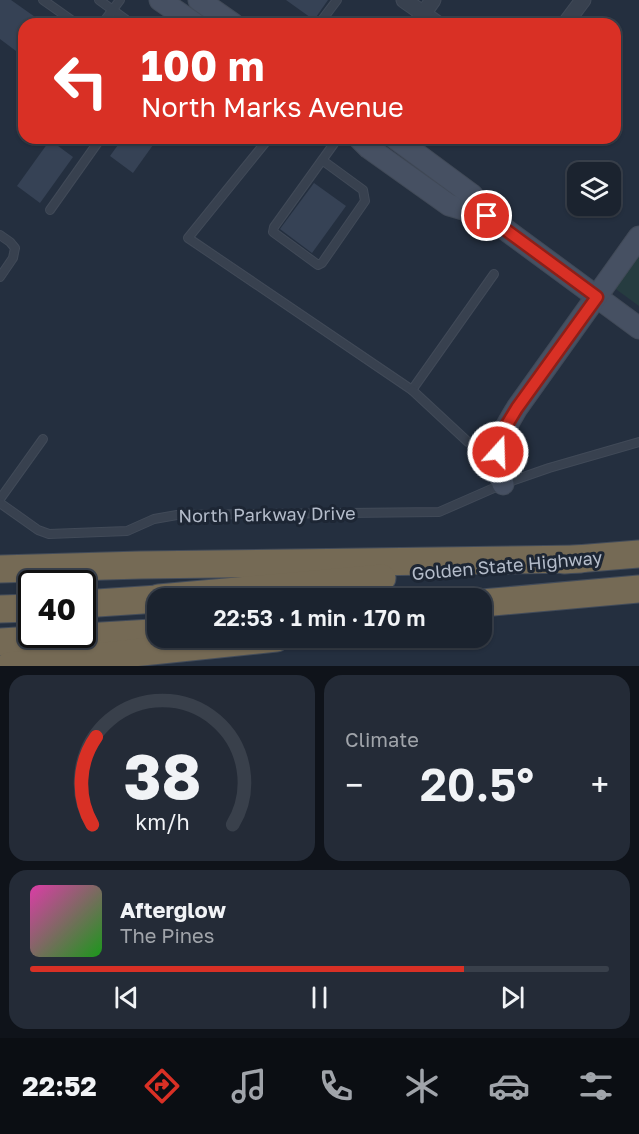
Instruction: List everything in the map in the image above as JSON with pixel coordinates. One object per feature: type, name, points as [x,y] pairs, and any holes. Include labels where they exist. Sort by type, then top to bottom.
[{"type":"highway","name":"Golden State Highway","points":[[275,588],[639,554]]},
{"type":"highway","points":[[0,569],[582,559]]},
{"type":"highway","name":"Golden State Highway","points":[[492,602],[639,589]]},
{"type":"highway","points":[[492,607],[577,594]]},
{"type":"highway","name":"Golden State Highway","points":[[96,603],[147,600]]},
{"type":"highway","points":[[0,609],[18,608]]},
{"type":"highway","points":[[0,642],[147,634]]},
{"type":"highway","points":[[9,666],[182,648]]},
{"type":"highway","points":[[98,666],[214,648]]},
{"type":"main road","points":[[160,0],[181,18]]},
{"type":"main road","points":[[211,6],[226,18]]},
{"type":"main road","points":[[365,144],[448,205],[487,216]]},
{"type":"main road","points":[[382,144],[407,159],[420,156]]},
{"type":"main road","points":[[403,144],[472,195],[487,216],[639,328]]},
{"type":"main road","points":[[503,484],[497,460],[503,431],[639,237]]},
{"type":"street","points":[[404,0],[419,18]]},
{"type":"street","points":[[421,18],[434,0]]},
{"type":"street","points":[[569,18],[582,0]]},
{"type":"lane","points":[[43,0],[68,18]]},
{"type":"lane","points":[[99,0],[123,18]]},
{"type":"lane","points":[[106,18],[120,0]]},
{"type":"lane","points":[[324,18],[337,0]]},
{"type":"lane","points":[[50,210],[97,144]]},
{"type":"lane","points":[[264,144],[189,238],[412,390],[468,442],[498,452]]},
{"type":"lane","points":[[322,160],[363,190],[365,201],[322,263],[318,265],[273,232],[274,227],[322,160],[334,144]]},
{"type":"lane","points":[[0,235],[15,248],[14,258],[0,277]]},
{"type":"lane","points":[[412,390],[494,274]]},
{"type":"lane","points":[[0,501],[43,439]]},
{"type":"lane","name":"North Parkway Drive","points":[[0,501],[44,533],[49,534],[127,531],[154,519],[177,515],[439,512],[503,484],[639,442]]},
{"type":"green space","points":[[639,251],[639,306],[613,287]]},
{"type":"building","points":[[0,0],[11,0],[36,18],[18,18],[18,52],[0,39]]},
{"type":"building","points":[[286,0],[328,0],[315,18],[311,18]]},
{"type":"building","points":[[47,144],[55,144],[73,157],[40,203],[17,186]]},
{"type":"building","points":[[119,144],[154,144],[133,173],[110,156]]},
{"type":"building","points":[[314,183],[346,206],[312,253],[280,229]]},
{"type":"route","points":[[487,216],[597,297],[517,408],[503,431],[498,452]]}]
